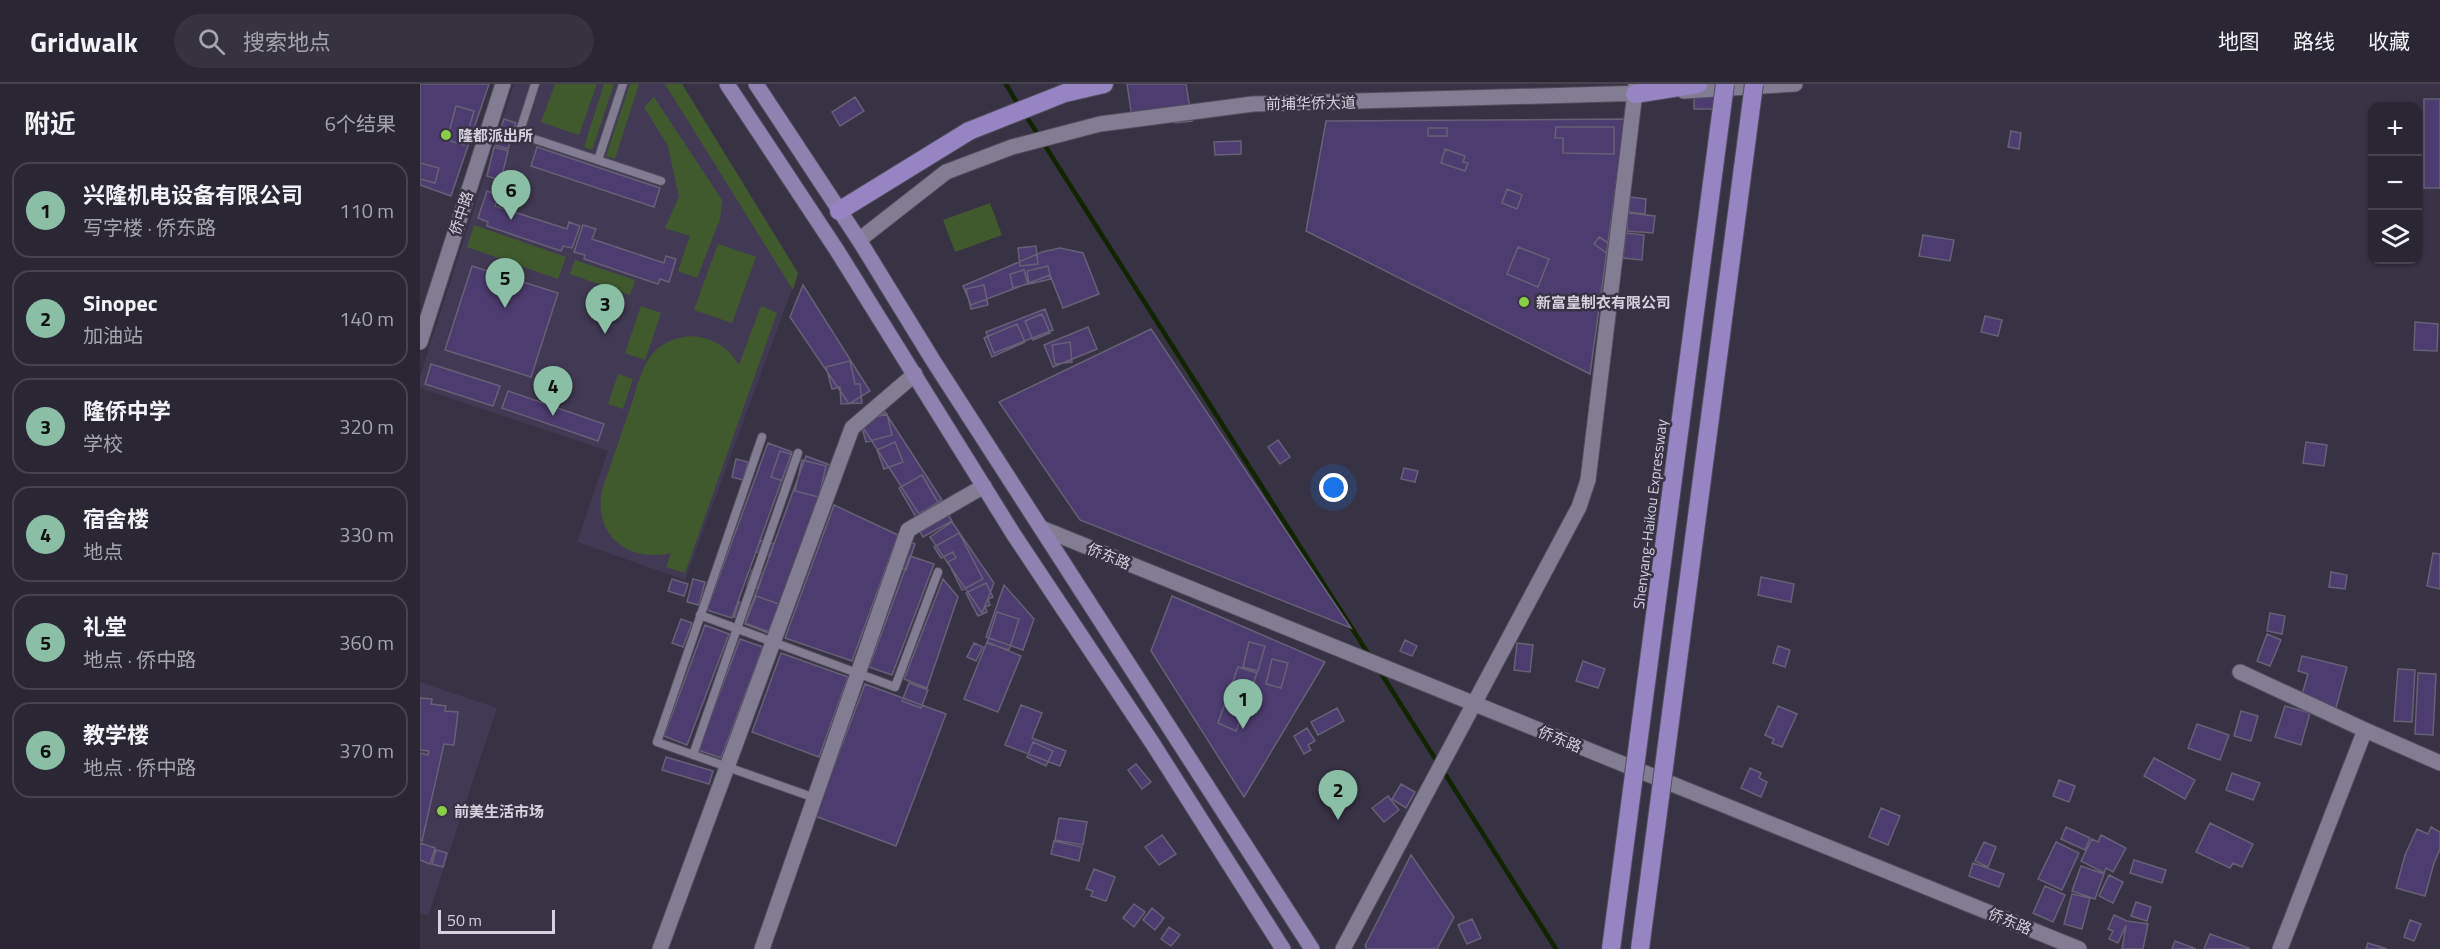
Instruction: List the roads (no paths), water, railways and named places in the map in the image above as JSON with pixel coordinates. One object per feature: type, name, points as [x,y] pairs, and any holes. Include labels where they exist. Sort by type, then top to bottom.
[{"type":"highway","points":[[839,211],[969,131],[1065,93],[1104,84]]},
{"type":"highway","points":[[1636,89],[1698,84]]},
{"type":"highway","name":"Shenyang-Haikou Expressway","points":[[1611,949],[1725,84]]},
{"type":"highway","points":[[1640,949],[1754,84]]},
{"type":"main road","points":[[727,84],[838,252],[984,486],[1283,949]]},
{"type":"main road","points":[[756,84],[859,240],[1312,949]]},
{"type":"street","name":"侨中路","points":[[420,342],[503,84]]},
{"type":"street","name":"前埔华侨大道","points":[[859,240],[946,172],[1012,147],[1100,124],[1253,104],[1795,84]]},
{"type":"street","points":[[1343,949],[1579,507],[1588,480],[1636,89]]},
{"type":"street","points":[[660,949],[852,428],[915,374]]},
{"type":"street","points":[[762,949],[908,530],[984,486]]},
{"type":"street","name":"侨东路","points":[[1041,528],[2079,949]]},
{"type":"street","points":[[2240,672],[2440,763]]},
{"type":"street","points":[[2280,949],[2365,730]]},
{"type":"lane","points":[[535,84],[519,134],[661,182]]},
{"type":"lane","points":[[598,160],[623,84]]},
{"type":"lane","points":[[762,437],[657,742],[815,798]]},
{"type":"lane","points":[[693,755],[798,453]]},
{"type":"lane","points":[[700,615],[895,687],[938,572]]},
{"type":"waterway","points":[[1006,84],[1016,101]]},
{"type":"waterway","points":[[1028,119],[1369,655]]},
{"type":"waterway","points":[[1379,670],[1556,949]]},
{"type":"place","name":"隆都派出所","points":[[446,135]]},
{"type":"place","name":"教学楼","points":[[511,220]]},
{"type":"place","name":"新富皇制衣有限公司","points":[[1524,302]]},
{"type":"place","name":"礼堂","points":[[505,308]]},
{"type":"place","name":"隆侨中学","points":[[605,334]]},
{"type":"place","name":"宿舍楼","points":[[553,416]]},
{"type":"place","name":"兴隆机电设备有限公司","points":[[1243,729]]},
{"type":"place","name":"前美生活市场","points":[[442,811]]},
{"type":"place","name":"Sinopec","points":[[1338,820]]}]
